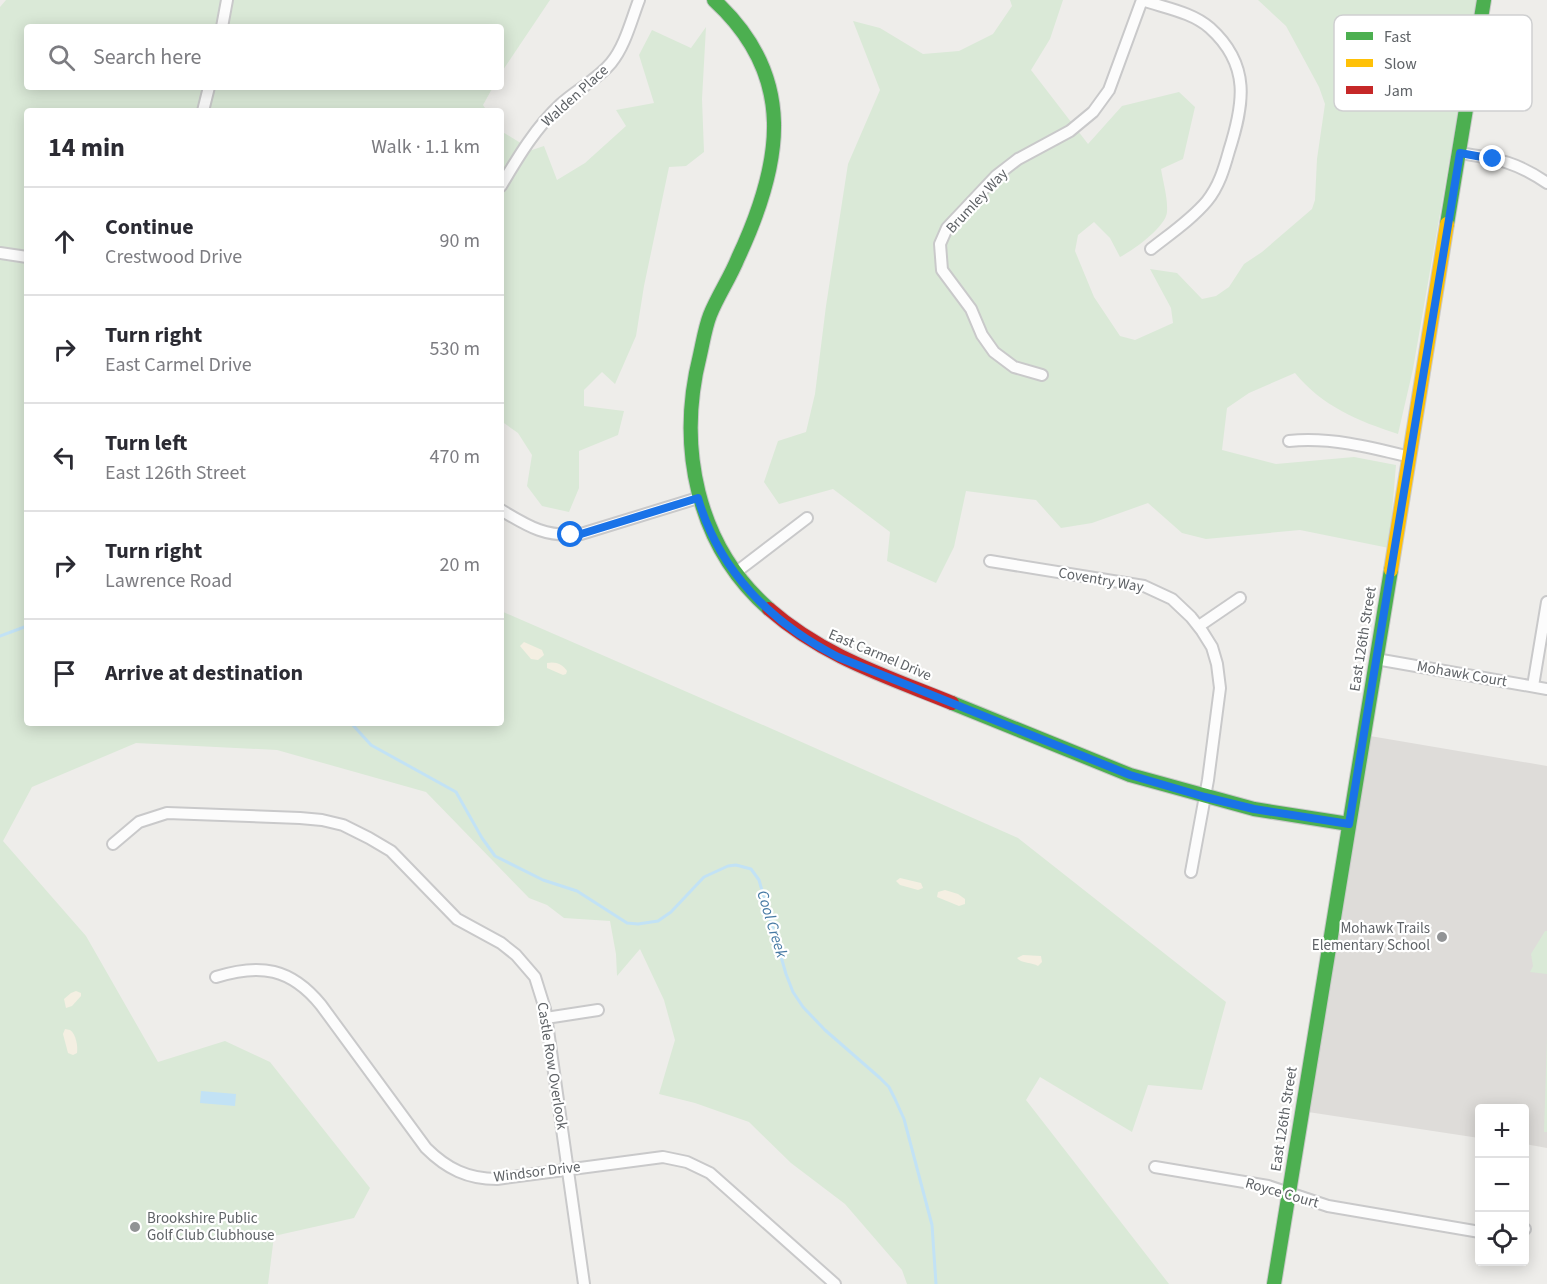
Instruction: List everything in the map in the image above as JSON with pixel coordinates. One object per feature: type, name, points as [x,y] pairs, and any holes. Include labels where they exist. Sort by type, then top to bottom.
[{"type":"street","points":[[223,24],[227,0]]},
{"type":"street","name":"Walden Place","points":[[504,181],[518,156],[540,126],[561,104],[610,63],[623,42],[639,0]]},
{"type":"street","points":[[1142,0],[1194,18],[1210,29],[1228,50],[1239,74],[1242,98],[1239,119],[1221,177],[1214,190],[1197,211],[1151,249]]},
{"type":"street","name":"Brumley Way","points":[[1042,375],[1014,367],[994,352],[982,335],[971,309],[942,270],[940,244],[947,228],[996,176],[1018,159],[1070,131],[1093,112],[1109,90],[1142,0]]},
{"type":"street","name":"East 126th Street","points":[[1482,15],[1484,0]]},
{"type":"street","name":"East Carmel Drive","points":[[722,2],[743,29],[765,73],[773,103],[775,129],[772,152],[759,202],[742,249],[708,320],[695,370],[688,432],[690,460],[698,498],[710,532],[735,573],[757,600],[783,624],[810,643],[838,657],[1130,775],[1254,809],[1349,824]]},
{"type":"street","points":[[203,108],[208,90]]},
{"type":"street","name":"East 126th Street","points":[[1274,1284],[1467,111]]},
{"type":"street","points":[[1460,153],[1511,163],[1527,169],[1547,183]]},
{"type":"street","points":[[0,253],[24,257]]},
{"type":"street","points":[[1289,441],[1316,438],[1332,440],[1410,457]]},
{"type":"street","points":[[504,512],[539,531],[571,535],[581,534],[698,498]]},
{"type":"street","points":[[735,573],[807,518]]},
{"type":"street","name":"Coventry Way","points":[[990,561],[1144,586],[1172,599],[1199,626],[1212,647],[1220,688],[1205,797],[1191,872]]},
{"type":"street","points":[[1199,626],[1240,597]]},
{"type":"street","points":[[1533,686],[1547,602]]},
{"type":"street","name":"Mohawk Court","points":[[1376,659],[1547,689]]},
{"type":"street","name":"Castle Row Overlook","points":[[113,844],[139,822],[167,813],[300,818],[343,825],[391,851],[457,919],[501,943],[516,955],[535,977],[542,998],[584,1284]]},
{"type":"street","name":"Windsor Drive","points":[[216,978],[242,970],[263,969],[279,974],[304,987],[321,1005],[426,1148],[452,1169],[465,1175],[487,1179],[654,1157],[694,1164],[727,1187],[835,1284]]},
{"type":"street","points":[[546,1018],[598,1010]]},
{"type":"street","name":"Royce Court","points":[[1155,1167],[1268,1186],[1328,1206],[1475,1231]]},
{"type":"shaded area","name":"Mohawk Trails Elementary School","points":[[1370,736],[1547,766],[1547,1148],[1529,1145],[1529,1104],[1475,1104],[1475,1137],[1308,1112]]},
{"type":"green space","points":[[6,0],[550,0],[504,69],[504,24],[24,24],[24,90],[491,90],[483,105],[485,108],[24,108],[24,726],[504,726],[504,612],[1018,838],[1226,1002],[1202,1090],[1148,1085],[1132,1132],[1040,1077],[1026,1100],[1169,1284],[907,1284],[902,1270],[845,1204],[791,1163],[749,1122],[695,1103],[659,1094],[675,1040],[664,1000],[640,949],[617,976],[610,921],[564,918],[547,905],[529,898],[426,792],[277,750],[136,743],[32,787],[3,841],[86,936],[158,1062],[225,1041],[270,1062],[370,1188],[354,1218],[274,1236],[268,1284],[0,1284],[0,7]]},
{"type":"green space","points":[[1010,0],[1063,0],[1050,39],[1031,70],[1088,144],[1122,106],[1179,92],[1195,107],[1183,159],[1161,169],[1167,212],[1161,225],[1140,244],[1120,257],[1110,238],[1094,222],[1078,235],[1075,251],[1094,297],[1120,336],[1135,340],[1173,323],[1171,308],[1150,269],[1177,273],[1202,299],[1216,296],[1229,287],[1244,264],[1262,252],[1312,209],[1315,200],[1317,159],[1325,104],[1319,87],[1286,26],[1258,0],[1477,0],[1474,15],[1334,15],[1334,111],[1458,111],[1413,369],[1398,434],[1342,411],[1317,395],[1295,373],[1249,393],[1227,408],[1222,450],[1276,464],[1354,457],[1396,465],[1389,548],[1300,530],[1206,539],[1182,533],[1148,503],[1092,523],[1061,528],[1036,500],[966,491],[954,547],[936,583],[887,561],[890,532],[833,489],[779,504],[764,482],[778,441],[806,432],[815,394],[848,164],[880,90],[853,21],[880,28],[923,54],[959,51],[993,34],[1012,6]]},
{"type":"green space","points":[[706,27],[702,99],[704,152],[686,166],[669,167],[636,336],[615,384],[602,372],[584,390],[584,406],[624,411],[618,435],[579,451],[579,488],[569,512],[542,506],[527,486],[532,455],[518,433],[504,423],[504,133],[532,150],[544,146],[557,180],[585,163],[626,126],[616,110],[654,103],[639,55],[652,30],[691,48]]},
{"type":"green space","points":[[1547,931],[1547,974],[1530,972],[1533,966],[1531,954]]},
{"type":"green space","points":[[1547,1037],[1547,1132],[1544,1132]]},
{"type":"sand","points":[[524,642],[542,650],[544,655],[538,660],[531,659],[520,646]]},
{"type":"sand","points":[[553,662],[561,665],[567,671],[566,674],[563,675],[547,668],[547,663]]},
{"type":"sand","points":[[900,878],[921,883],[923,888],[918,890],[900,885],[896,881]]},
{"type":"sand","points":[[945,890],[958,894],[965,899],[965,904],[959,906],[937,897],[938,892]]},
{"type":"sand","points":[[1023,955],[1041,956],[1042,962],[1038,966],[1017,958]]},
{"type":"sand","points":[[76,991],[81,993],[81,996],[72,1006],[66,1008],[64,999]]},
{"type":"sand","points":[[65,1029],[74,1034],[76,1040],[77,1053],[73,1055],[68,1053],[63,1034]]},
{"type":"water","points":[[201,1091],[236,1094],[235,1106],[200,1103]]},
{"type":"waterway","name":"Cool Creek","points":[[0,636],[24,627]]},
{"type":"waterway","name":"Cool Creek","points":[[354,726],[371,745],[456,792],[495,856],[543,880],[577,891],[627,923],[658,921],[671,912],[704,877],[728,866],[736,865],[751,869],[759,880],[793,992],[803,1007],[825,1030],[889,1087],[904,1119],[932,1225],[936,1284]]},
{"type":"traffic: fast","points":[[714,0],[741,29],[759,60],[770,91],[774,123],[772,155],[765,189],[753,223],[705,330],[693,389],[692,458],[698,492],[709,525],[724,555],[744,583],[769,609]]},
{"type":"traffic: fast","points":[[1482,15],[1484,0]]},
{"type":"traffic: fast","points":[[1447,224],[1466,111]]},
{"type":"traffic: fast","points":[[1274,1284],[1391,570]]},
{"type":"traffic: fast","points":[[952,703],[1130,775],[1254,809],[1349,824]]},
{"type":"traffic: slow","points":[[1391,570],[1447,224]]},
{"type":"traffic: jam","points":[[769,609],[790,626],[834,653],[952,703]]},
{"type":"place","name":"Mohawk Trails Elementary School","points":[[1442,937]]},
{"type":"place","name":"Brookshire Public Golf Club Clubhouse","points":[[135,1227]]},
{"type":"route","points":[[571,535],[581,534],[698,498],[710,532],[735,573],[757,600],[783,624],[810,643],[838,657],[1130,775],[1254,809],[1349,824],[1460,153],[1493,159]]}]
